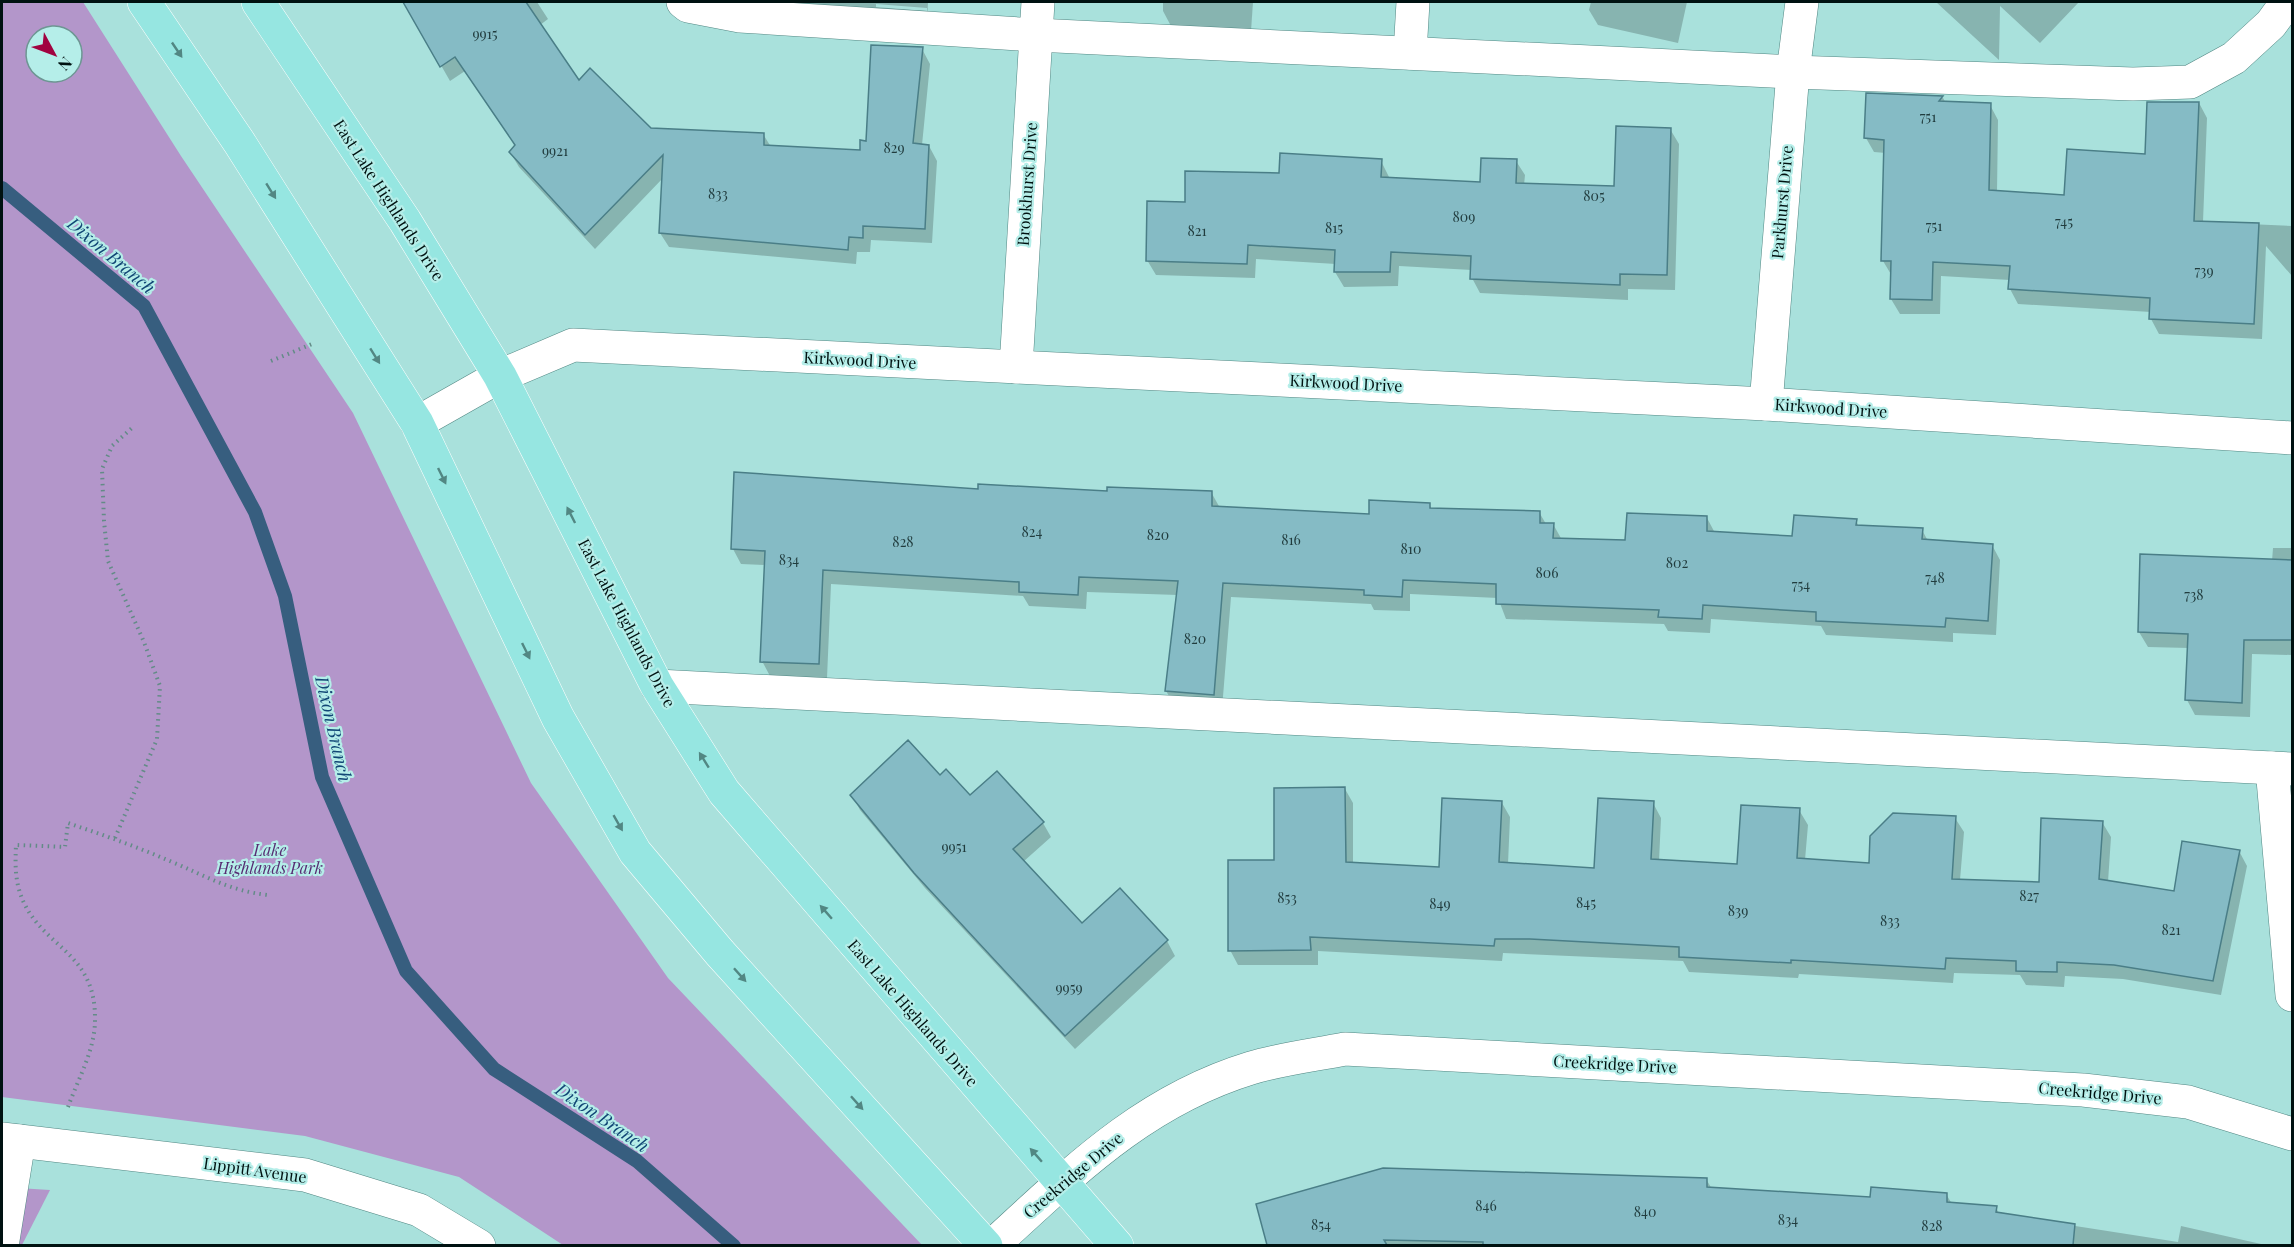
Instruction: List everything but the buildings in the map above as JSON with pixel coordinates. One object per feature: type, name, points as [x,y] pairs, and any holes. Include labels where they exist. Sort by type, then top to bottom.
[{"type":"main road","points":[[144,2],[239,142],[417,423],[558,718],[635,852],[720,953],[986,1245]]},
{"type":"main road","name":"East Lake Highlands Drive","points":[[258,2],[405,221],[500,376],[657,686],[724,792],[1060,1183],[1117,1245]]},
{"type":"street","points":[[682,2],[688,6],[740,16],[1036,35],[1793,72],[2133,84],[2190,82],[2234,58],[2271,24],[2287,2]]},
{"type":"street","name":"Brookhurst Drive","points":[[1016,367],[1038,2]]},
{"type":"street","points":[[1410,53],[1413,2]]},
{"type":"street","name":"Parkhurst Drive","points":[[1766,404],[1793,72],[1802,2]]},
{"type":"street","name":"Kirkwood Drive","points":[[417,423],[500,376],[573,345],[1766,404],[2292,438]]},
{"type":"street","points":[[657,686],[2282,769],[2292,995]]},
{"type":"street","name":"Creekridge Drive","points":[[992,1245],[1102,1146],[1164,1105],[1251,1068],[1345,1049],[2083,1090],[2188,1102],[2292,1134]]},
{"type":"street","points":[[2,1245],[10,1140]]},
{"type":"street","name":"Lippitt Avenue","points":[[10,1140],[305,1175],[419,1210],[479,1245]]},
{"type":"path","points":[[271,361],[312,344]]},
{"type":"path","points":[[115,838],[158,739],[160,686],[108,561],[104,521],[102,469],[112,446],[133,427]]},
{"type":"path","points":[[59,1146],[68,1107],[92,1045],[95,1019],[90,983],[72,955],[43,928],[25,905],[15,879],[16,845],[65,847],[68,823],[115,838],[218,884],[268,895]]},
{"type":"green space","name":"Lake Highlands Park","points":[[2,2],[83,2],[181,156],[353,413],[531,783],[668,978],[922,1245],[563,1245],[459,1177],[305,1136],[2,1097]]},
{"type":"green space","points":[[2,1187],[50,1190],[22,1245],[2,1245]]},
{"type":"waterway","name":"Dixon Branch","points":[[2,188],[144,306],[255,512],[285,596],[322,777],[406,971],[494,1069],[637,1161],[734,1246]]}]
